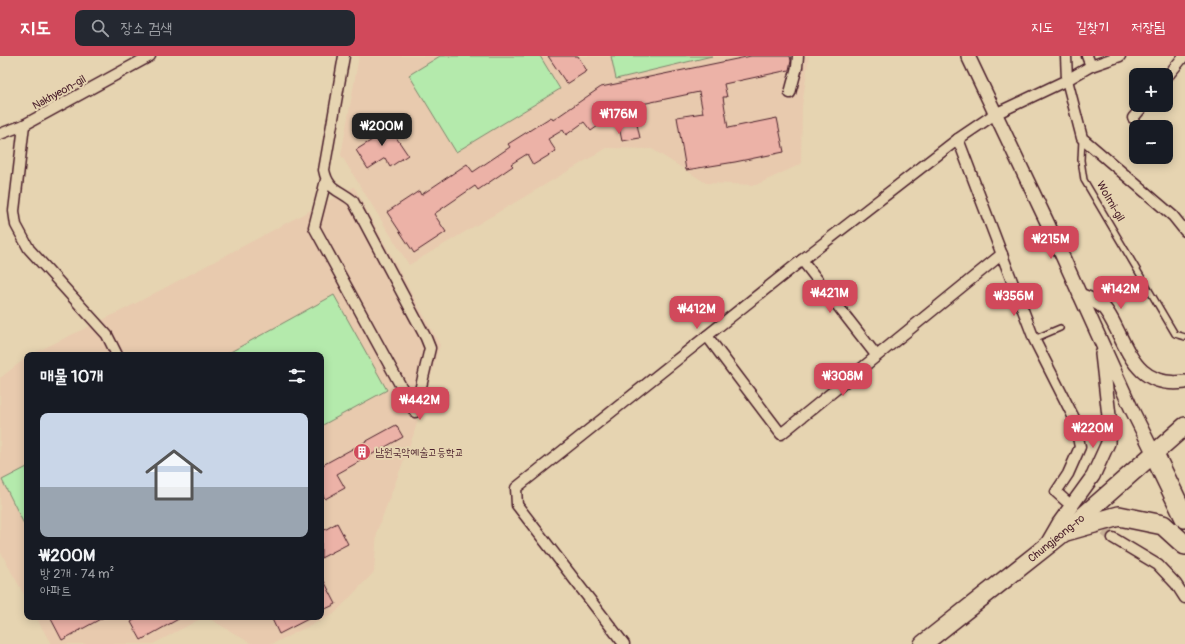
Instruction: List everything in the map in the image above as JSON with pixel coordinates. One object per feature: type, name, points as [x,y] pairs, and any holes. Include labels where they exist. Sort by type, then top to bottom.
[{"type":"highway","points":[[1154,454],[1185,507]]},
{"type":"highway","points":[[1154,454],[1185,518]]},
{"type":"highway","points":[[1066,531],[1119,516],[1163,525],[1185,544]]},
{"type":"main road","name":"Chungjeong-ro","points":[[923,644],[1066,531],[1185,426]]},
{"type":"street","name":"Nakhyeon-gil","points":[[0,134],[24,126],[150,56]]},
{"type":"street","points":[[326,180],[314,227],[415,412],[430,348],[353,200],[344,193],[331,188],[326,180],[324,170],[344,56]]},
{"type":"street","points":[[790,93],[798,56]]},
{"type":"street","points":[[968,56],[1154,454]]},
{"type":"street","name":"Wolmi-gil","points":[[1066,56],[1066,80],[1082,138]]},
{"type":"street","points":[[624,644],[517,505],[516,488],[802,260],[958,139],[995,114],[1066,80],[1089,61],[1120,56]]},
{"type":"street","points":[[1173,69],[1184,56]]},
{"type":"street","points":[[1133,118],[1138,112]]},
{"type":"street","points":[[24,126],[14,211],[16,225],[29,249],[106,334],[116,352]]},
{"type":"street","points":[[1082,138],[1173,216],[1185,231]]},
{"type":"street","points":[[958,139],[1034,339],[1074,418],[1080,447],[1068,474],[1056,492],[1066,501]]},
{"type":"street","points":[[707,336],[781,434],[876,355],[1002,254]]},
{"type":"street","points":[[802,260],[876,355]]},
{"type":"street","points":[[1080,295],[1103,307],[1111,318],[1132,360],[1143,372],[1151,378],[1168,383],[1185,382]]},
{"type":"street","points":[[1044,548],[1059,523],[1093,476],[1108,443],[1109,416],[1100,338]]},
{"type":"street","points":[[1113,538],[1158,565],[1176,584],[1185,598]]},
{"type":"lane","name":"Wolmi-gil","points":[[1082,138],[1081,160],[1084,180],[1146,287],[1176,334],[1185,337]]},
{"type":"lane","points":[[1129,295],[1146,287]]},
{"type":"lane","points":[[1034,339],[1060,328]]},
{"type":"shaded area","points":[[359,56],[809,56],[802,106],[801,164],[756,185],[706,183],[652,149],[607,148],[409,265],[341,155]]},
{"type":"shaded area","points":[[354,187],[440,345],[413,436],[377,531],[374,572],[334,614],[324,619],[324,352],[36,352],[125,309]]},
{"type":"shaded area","points":[[24,359],[24,595],[0,551],[0,378]]},
{"type":"shaded area","points":[[38,620],[198,620],[153,644],[51,644]]},
{"type":"shaded area","points":[[212,620],[322,620],[272,644],[252,644]]},
{"type":"green space","points":[[440,56],[540,56],[560,89],[456,152],[409,75]]},
{"type":"green space","points":[[611,56],[712,56],[616,79]]},
{"type":"green space","points":[[334,295],[387,390],[324,424],[324,352],[230,352]]},
{"type":"green space","points":[[24,469],[24,524],[2,480]]},
{"type":"building","points":[[548,56],[578,56],[587,71],[567,84]]},
{"type":"building","points":[[751,56],[790,56],[791,61],[789,70],[724,84],[727,97],[723,97],[728,128],[777,118],[784,152],[686,170],[677,117],[703,113],[699,92],[642,104],[644,113],[635,115],[640,138],[622,141],[616,113],[591,131],[584,122],[566,135],[563,130],[548,139],[556,151],[533,165],[527,154],[511,164],[513,166],[478,190],[475,186],[434,214],[446,232],[414,253],[387,212],[419,191],[421,195],[467,164],[473,172],[510,147],[508,144],[551,117],[553,120],[601,87]]},
{"type":"building","points":[[385,121],[408,155],[390,167],[385,158],[368,169],[356,150],[372,140],[367,132]]},
{"type":"building","name":"남원국악예술고등학교","points":[[396,425],[403,437],[337,474],[345,488],[325,499],[324,464]]},
{"type":"building","points":[[337,523],[348,544],[324,556],[324,530]]},
{"type":"building","points":[[324,581],[336,604],[324,610]]},
{"type":"building","points":[[52,620],[99,620],[62,640]]},
{"type":"building","points":[[134,620],[177,620],[141,640],[131,622]]},
{"type":"building","points":[[272,620],[306,620],[279,634]]},
{"type":"tunnel","points":[[1093,522],[1113,538]]},
{"type":"place","name":"남원국악예술고등학교","points":[[362,452]]}]
